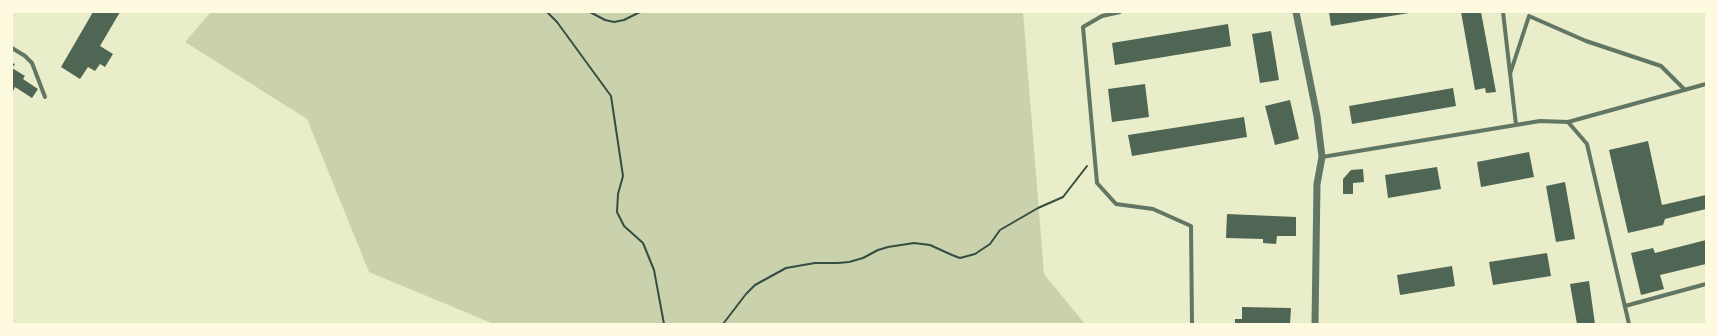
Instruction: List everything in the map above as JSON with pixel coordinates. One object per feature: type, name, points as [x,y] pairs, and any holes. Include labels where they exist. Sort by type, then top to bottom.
[{"type":"street","points":[[1120,12],[1102,16],[1083,26],[1097,183],[1116,204],[1153,209],[1191,226],[1192,324]]},
{"type":"street","points":[[1296,12],[1317,116],[1322,157],[1317,184],[1315,324]]},
{"type":"street","points":[[1503,12],[1516,125]]},
{"type":"street","points":[[1510,74],[1528,14],[1586,41],[1661,66],[1685,90]]},
{"type":"street","points":[[12,48],[26,56],[32,63],[45,97]]},
{"type":"street","points":[[1322,157],[1540,121],[1568,122],[1706,84]]},
{"type":"street","points":[[1568,122],[1587,144],[1629,324]]},
{"type":"street","points":[[1625,306],[1706,284]]},
{"type":"path","points":[[547,12],[557,22],[611,96],[623,176],[618,194],[617,212],[624,226],[643,243],[654,270],[664,324]]},
{"type":"path","points":[[590,12],[605,20],[614,22],[624,20],[640,12]]},
{"type":"path","points":[[723,324],[746,294],[755,285],[786,268],[815,262],[838,264],[849,262],[863,258],[883,248],[910,244],[930,245],[960,258],[975,254],[990,244],[1000,230],[1038,208],[1062,197],[1087,166],[1095,160]]},
{"type":"green space","points":[[211,12],[1023,12],[1044,274],[1085,324],[494,324],[369,272],[307,119],[185,42]]},
{"type":"building","points":[[93,12],[120,12],[100,46],[113,54],[105,67],[100,64],[95,71],[88,67],[80,79],[61,67]]},
{"type":"building","points":[[1329,12],[1409,12],[1409,13],[1331,26]]},
{"type":"building","points":[[1461,12],[1481,12],[1496,92],[1486,93],[1485,88],[1475,90]]},
{"type":"building","points":[[1228,24],[1231,46],[1115,65],[1112,43]]},
{"type":"building","points":[[1271,31],[1279,80],[1260,83],[1252,34]]},
{"type":"building","points":[[12,68],[25,76],[23,79],[38,89],[32,98],[15,87],[12,93]]},
{"type":"building","points":[[1145,84],[1149,117],[1112,122],[1108,89]]},
{"type":"building","points":[[1453,88],[1456,106],[1352,124],[1349,106]]},
{"type":"building","points":[[1290,100],[1299,139],[1275,145],[1265,106]]},
{"type":"building","points":[[1244,117],[1247,137],[1132,156],[1128,135]]},
{"type":"building","points":[[1648,141],[1662,205],[1706,195],[1706,209],[1665,219],[1663,225],[1628,233],[1609,150]]},
{"type":"building","points":[[1529,152],[1534,177],[1481,187],[1477,162]]},
{"type":"building","points":[[1437,167],[1441,189],[1388,198],[1385,175]]},
{"type":"building","points":[[1363,169],[1364,182],[1353,183],[1353,194],[1343,194],[1343,179],[1351,170]]},
{"type":"building","points":[[1565,182],[1575,239],[1556,242],[1546,186]]},
{"type":"building","points":[[1227,214],[1296,217],[1296,236],[1277,236],[1276,244],[1263,243],[1263,239],[1226,238]]},
{"type":"building","points":[[1706,240],[1706,264],[1660,275],[1664,289],[1641,295],[1631,253],[1653,248],[1655,253]]},
{"type":"building","points":[[1547,253],[1551,276],[1493,285],[1489,262]]},
{"type":"building","points":[[1452,266],[1455,286],[1400,295],[1397,275]]},
{"type":"building","points":[[1589,281],[1595,324],[1577,324],[1570,284]]},
{"type":"building","points":[[1242,307],[1291,308],[1290,324],[1235,324],[1235,319],[1242,319]]}]
